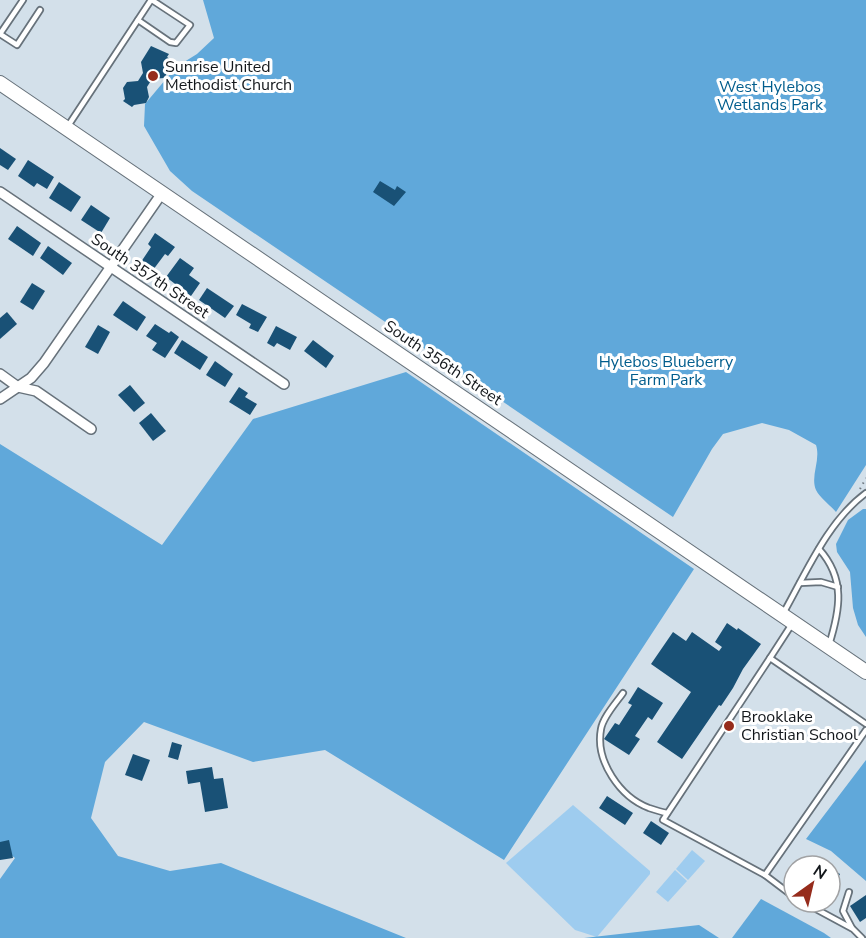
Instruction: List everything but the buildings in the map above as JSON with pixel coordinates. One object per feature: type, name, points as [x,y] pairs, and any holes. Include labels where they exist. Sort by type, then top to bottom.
[{"type":"main road","name":"South 356th Street","points":[[0,83],[866,672]]},
{"type":"street","name":"South 357th Street","points":[[0,192],[284,384]]},
{"type":"street","points":[[0,399],[37,372],[162,193]]},
{"type":"street","points":[[0,374],[18,387],[36,391],[91,429]]},
{"type":"lane","points":[[22,0],[0,34],[17,45],[40,10]]},
{"type":"lane","points":[[67,129],[138,20],[152,0],[190,26],[176,43],[170,42],[138,20]]},
{"type":"lane","points":[[782,888],[765,875],[663,820],[770,658],[788,618],[800,583],[819,549],[848,506],[866,493]]},
{"type":"lane","points":[[858,499],[866,499]]},
{"type":"lane","points":[[819,549],[830,561],[838,581],[838,610],[828,646]]},
{"type":"lane","points":[[800,583],[821,582],[838,586]]},
{"type":"lane","points":[[770,658],[866,724]]},
{"type":"lane","points":[[623,693],[601,727],[602,757],[613,779],[632,798],[647,807],[667,813]]},
{"type":"lane","points":[[765,875],[866,730]]},
{"type":"lane","points":[[849,892],[843,911],[853,929],[862,938]]},
{"type":"lane","points":[[825,914],[853,929]]},
{"type":"shaded area","points":[[573,805],[650,871],[650,874],[597,937],[575,930],[506,863]]},
{"type":"shaded area","points":[[692,850],[705,861],[688,880],[676,869]]},
{"type":"shaded area","points":[[675,870],[687,881],[668,902],[656,892]]},
{"type":"green space","points":[[203,0],[866,0],[866,465],[836,512],[823,499],[814,485],[816,445],[789,430],[762,423],[723,434],[673,517],[192,191],[170,171],[144,126],[145,104],[176,67],[197,54],[214,38]]},
{"type":"green space","points":[[406,372],[694,569],[504,860],[325,750],[253,762],[144,722],[105,762],[91,818],[118,856],[170,871],[221,863],[406,938],[0,938],[0,879],[15,858],[0,847],[0,444],[162,545],[253,419]]},
{"type":"green space","points":[[866,509],[866,637],[858,625],[853,608],[850,572],[837,552],[836,544],[848,520]]},
{"type":"green space","points":[[866,760],[866,881],[842,860],[842,854],[834,854],[806,839]]},
{"type":"green space","points":[[761,899],[782,910],[782,914],[789,914],[831,938],[732,938]]},
{"type":"green space","points":[[699,925],[719,938],[584,938]]},
{"type":"place","name":"Sunrise United Methodist Church","points":[[153,76]]},
{"type":"place","name":"Brooklake Christian School","points":[[729,726]]},
{"type":"park label","name":"West Hylebos Wetlands Park","points":[[770,96]]},
{"type":"park label","name":"Hylebos Blueberry Farm Park","points":[[666,371]]}]
